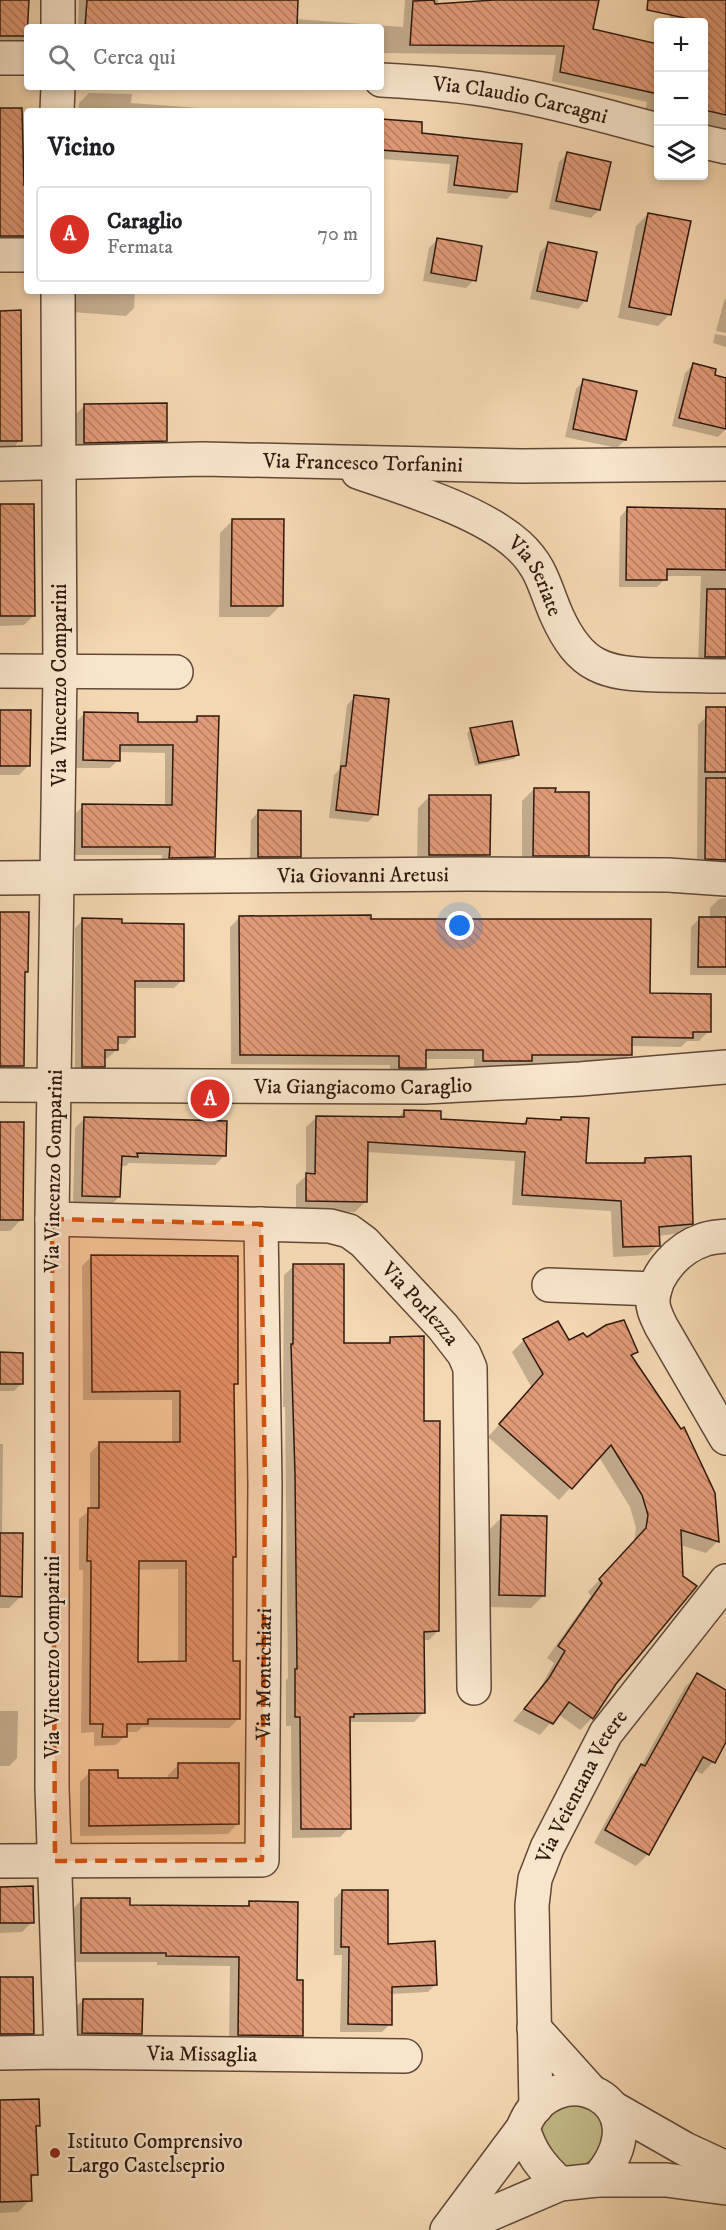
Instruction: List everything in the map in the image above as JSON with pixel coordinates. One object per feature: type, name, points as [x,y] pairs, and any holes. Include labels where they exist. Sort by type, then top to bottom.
[{"type":"street","points":[[58,0],[58,24]]},
{"type":"street","points":[[0,58],[24,58]]},
{"type":"street","name":"Via Claudio Carcagni","points":[[384,80],[427,82],[506,93],[654,129]]},
{"type":"street","points":[[57,108],[58,90]]},
{"type":"street","points":[[708,143],[726,147]]},
{"type":"street","points":[[0,255],[24,255]]},
{"type":"street","name":"Via Vincenzo Comparini","points":[[58,294],[60,672],[52,1219],[52,1788],[61,2052]]},
{"type":"street","name":"Via Francesco Torfanini","points":[[0,464],[203,459],[522,466],[726,464]]},
{"type":"street","name":"Via Seriate","points":[[331,463],[475,517],[508,536],[537,565],[566,635],[579,652],[597,665],[628,675],[726,676]]},
{"type":"street","points":[[0,672],[176,672]]},
{"type":"street","name":"Via Giovanni Aretusi","points":[[0,878],[468,874],[668,875],[726,879]]},
{"type":"street","name":"Via Giangiacomo Caraglio","points":[[0,1084],[424,1087],[580,1079],[726,1066]]},
{"type":"street","name":"Via Porlezza","points":[[52,1219],[330,1226],[349,1231],[364,1242],[443,1327],[464,1354],[470,1368],[474,1688]]},
{"type":"street","name":"Via Montichiari","points":[[0,1861],[262,1860],[266,1485],[261,1224]]},
{"type":"street","points":[[726,1236],[705,1239],[684,1250],[658,1279],[653,1307],[661,1326],[726,1438]]},
{"type":"street","points":[[549,1285],[655,1289]]},
{"type":"street","name":"Via Veientana Vetere","points":[[529,2118],[534,2028],[532,1905],[535,1879],[547,1848],[606,1733],[726,1581]]},
{"type":"street","points":[[534,2028],[601,2098],[618,2124],[619,2139],[616,2153],[597,2180]]},
{"type":"street","name":"Via Missaglia","points":[[0,2053],[405,2056]]},
{"type":"street","points":[[447,2230],[546,2097],[560,2091],[601,2098],[685,2150],[726,2168]]},
{"type":"street","points":[[529,2118],[528,2145],[539,2164],[560,2184]]},
{"type":"street","points":[[453,2230],[560,2184],[597,2180],[666,2180],[726,2188]]},
{"type":"highlighted area","points":[[52,1219],[261,1224],[265,1485],[262,1860],[55,1861]]},
{"type":"shaded area","points":[[563,2101],[598,2112],[606,2137],[593,2158],[577,2167],[559,2165],[538,2134],[545,2112]]},
{"type":"building","points":[[0,0],[29,0],[28,24],[24,24],[24,36],[0,36]]},
{"type":"building","points":[[87,0],[298,0],[297,24],[85,24]]},
{"type":"building","points":[[434,0],[435,4],[494,0],[599,0],[593,29],[654,43],[654,93],[560,72],[564,46],[410,45],[413,1]]},
{"type":"building","points":[[648,0],[726,0],[726,115],[708,111],[708,18],[685,18],[647,10]]},
{"type":"building","points":[[0,108],[22,108],[24,236],[0,236]]},
{"type":"building","points":[[384,119],[422,122],[422,133],[522,144],[517,192],[454,185],[458,156],[384,150]]},
{"type":"building","points":[[567,152],[611,162],[600,210],[556,201]]},
{"type":"building","points":[[648,213],[691,221],[671,315],[629,307]]},
{"type":"building","points":[[437,238],[482,246],[476,281],[431,273]]},
{"type":"building","points":[[548,242],[597,252],[587,301],[537,291]]},
{"type":"building","points":[[21,310],[22,441],[0,441],[0,311]]},
{"type":"building","points":[[693,363],[716,369],[715,375],[726,378],[726,429],[679,418]]},
{"type":"building","points":[[583,379],[637,391],[626,440],[573,429]]},
{"type":"building","points":[[167,403],[167,441],[84,443],[84,404]]},
{"type":"building","points":[[0,504],[34,504],[35,616],[0,616]]},
{"type":"building","points":[[627,507],[726,509],[726,570],[667,569],[667,580],[626,580]]},
{"type":"building","points":[[232,519],[284,519],[283,606],[231,606]]},
{"type":"building","points":[[707,589],[726,589],[726,657],[705,657]]},
{"type":"building","points":[[354,695],[389,699],[378,815],[336,810],[341,766],[346,766]]},
{"type":"building","points":[[706,707],[726,707],[726,772],[705,772]]},
{"type":"building","points":[[0,710],[31,710],[30,766],[0,766]]},
{"type":"building","points":[[84,712],[138,713],[138,722],[197,722],[197,716],[219,716],[215,857],[169,858],[170,847],[82,847],[82,804],[172,805],[173,745],[120,745],[120,761],[83,760]]},
{"type":"building","points":[[512,721],[519,755],[479,763],[470,728]]},
{"type":"building","points":[[706,778],[726,778],[726,860],[705,859]]},
{"type":"building","points":[[534,788],[556,788],[555,792],[589,792],[589,856],[533,856]]},
{"type":"building","points":[[429,795],[491,795],[490,855],[429,855]]},
{"type":"building","points":[[258,810],[301,811],[301,857],[258,857]]},
{"type":"building","points":[[0,912],[29,912],[28,972],[25,972],[24,1066],[0,1066]]},
{"type":"building","points":[[371,915],[371,919],[651,919],[650,993],[711,994],[711,1032],[693,1032],[693,1038],[632,1037],[632,1055],[532,1055],[532,1061],[483,1061],[483,1050],[426,1050],[426,1068],[399,1068],[399,1056],[240,1055],[239,916]]},
{"type":"building","points":[[699,917],[726,917],[726,967],[698,967]]},
{"type":"building","points":[[82,918],[122,919],[122,923],[184,924],[184,981],[135,981],[135,1037],[118,1037],[118,1050],[105,1050],[105,1067],[82,1067]]},
{"type":"building","points":[[404,1110],[441,1111],[441,1119],[526,1124],[527,1118],[561,1120],[561,1117],[589,1118],[586,1163],[645,1163],[645,1158],[691,1156],[693,1224],[659,1227],[660,1246],[623,1247],[621,1201],[522,1195],[525,1152],[368,1142],[367,1202],[306,1201],[306,1173],[315,1174],[316,1116],[404,1117]]},
{"type":"building","points":[[84,1117],[227,1121],[226,1156],[137,1153],[138,1157],[122,1156],[120,1197],[82,1196]]},
{"type":"building","points":[[0,1122],[24,1122],[23,1220],[0,1220]]},
{"type":"building","points":[[91,1255],[238,1256],[238,1384],[234,1384],[236,1557],[233,1557],[233,1661],[240,1661],[240,1719],[148,1719],[148,1724],[127,1724],[127,1737],[102,1737],[103,1724],[90,1724],[91,1561],[87,1561],[88,1508],[99,1508],[99,1442],[180,1442],[180,1391],[92,1392]],"holes":[[[139,1561],[186,1561],[186,1661],[138,1662]]]},
{"type":"building","points":[[293,1264],[344,1264],[344,1343],[390,1343],[390,1337],[424,1336],[424,1421],[440,1421],[439,1631],[424,1632],[425,1713],[354,1714],[354,1717],[350,1717],[351,1829],[301,1829],[300,1717],[295,1717],[295,1669],[297,1669],[295,1474],[291,1344],[293,1344]]},
{"type":"building","points":[[624,1320],[638,1352],[631,1355],[681,1429],[684,1427],[715,1493],[719,1542],[681,1530],[683,1576],[697,1586],[616,1684],[593,1719],[569,1702],[553,1724],[524,1709],[549,1678],[565,1651],[558,1646],[602,1583],[599,1579],[646,1528],[648,1515],[642,1495],[611,1445],[572,1489],[499,1424],[543,1374],[523,1339],[558,1321],[569,1340],[583,1333],[587,1337],[606,1325]]},
{"type":"building","points":[[0,1352],[23,1353],[23,1384],[0,1384]]},
{"type":"building","points":[[501,1515],[547,1516],[545,1596],[499,1595]]},
{"type":"building","points":[[0,1533],[23,1533],[22,1597],[0,1596]]},
{"type":"building","points":[[697,1673],[726,1690],[726,1742],[715,1763],[703,1757],[649,1855],[605,1830],[641,1764],[645,1766]]},
{"type":"building","points":[[178,1763],[239,1763],[239,1824],[89,1826],[89,1770],[118,1770],[118,1778],[178,1778]]},
{"type":"building","points":[[33,1886],[34,1923],[0,1923],[0,1887]]},
{"type":"building","points":[[342,1890],[388,1890],[388,1944],[435,1941],[437,1985],[392,1987],[392,2025],[348,2024],[349,1947],[341,1947]]},
{"type":"building","points":[[81,1898],[130,1898],[130,1905],[249,1906],[249,1901],[298,1902],[297,1980],[303,1980],[303,2036],[238,2035],[239,1957],[166,1956],[166,1953],[81,1953]]},
{"type":"building","points":[[0,1977],[33,1977],[34,2034],[0,2034]]},
{"type":"building","points":[[83,1999],[143,1999],[142,2034],[82,2033]]},
{"type":"building","name":"Istituto Comprensivo Largo Castelseprio","points":[[39,2099],[40,2126],[36,2126],[38,2175],[31,2175],[32,2201],[0,2202],[0,2100]]},
{"type":"place","name":"Caraglio","points":[[210,1099]]},
{"type":"place","name":"Istituto Comprensivo Largo Castelseprio","points":[[55,2153]]}]
